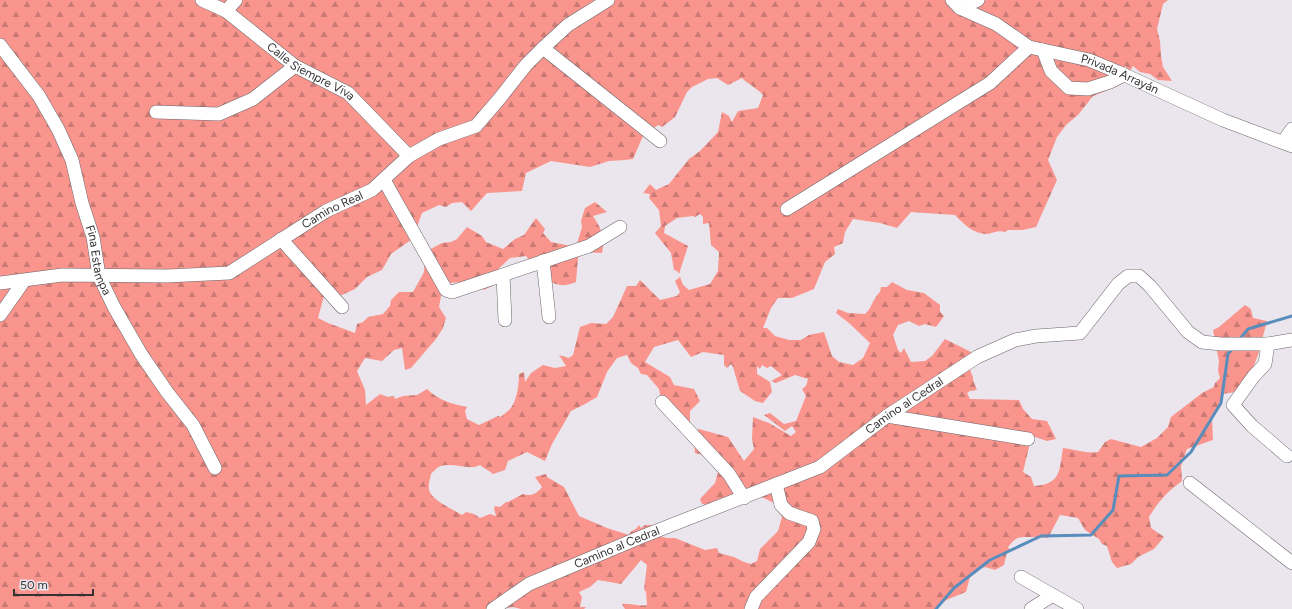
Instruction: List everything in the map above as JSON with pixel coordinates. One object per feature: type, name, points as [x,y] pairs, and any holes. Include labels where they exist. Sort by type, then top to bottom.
[{"type":"street","name":"Calle Siempre Viva","points":[[202,0],[226,10],[262,41],[295,66],[348,93],[409,156]]},
{"type":"street","points":[[226,10],[236,0]]},
{"type":"street","name":"Camino Real","points":[[0,283],[62,275],[167,276],[228,273],[326,211],[372,190],[409,156],[439,139],[476,126],[526,65],[543,48],[568,25],[608,0]]},
{"type":"street","points":[[956,4],[978,0]]},
{"type":"street","name":"Privada Arrayán","points":[[956,4],[996,24],[1029,47],[1089,60],[1223,120],[1288,144]]},
{"type":"street","name":"Fina Estampa","points":[[0,45],[40,96],[58,129],[72,160],[82,203],[93,237],[98,276],[141,354],[167,392],[193,425],[215,468]]},
{"type":"street","points":[[787,209],[990,83],[1029,47]]},
{"type":"street","points":[[543,48],[660,141]]},
{"type":"street","points":[[1043,50],[1051,71],[1069,88],[1088,89],[1110,82],[1124,75]]},
{"type":"street","points":[[156,112],[219,114],[253,98],[295,66]]},
{"type":"street","points":[[1288,144],[1292,129]]},
{"type":"street","points":[[384,180],[446,290],[452,292],[589,246],[620,228]]},
{"type":"street","points":[[281,239],[342,307]]},
{"type":"street","points":[[543,261],[549,317]]},
{"type":"street","points":[[503,275],[505,320]]},
{"type":"street","name":"Camino al Cedral","points":[[494,609],[529,584],[641,537],[820,467],[886,416],[977,357],[1015,340],[1036,336],[1080,333],[1118,284],[1128,276],[1139,276],[1150,286],[1194,337],[1202,342],[1221,344],[1268,344],[1292,340]]},
{"type":"street","points":[[0,315],[24,281]]},
{"type":"street","points":[[1268,344],[1265,364],[1233,405],[1252,426],[1287,456]]},
{"type":"street","points":[[662,402],[729,474],[744,498]]},
{"type":"street","points":[[886,416],[1028,439]]},
{"type":"street","points":[[1190,483],[1292,563]]},
{"type":"street","points":[[751,609],[756,597],[810,542],[814,530],[812,521],[789,513],[780,505],[776,484]]},
{"type":"street","points":[[1021,577],[1077,609]]},
{"type":"street","points":[[1031,609],[1053,595]]},
{"type":"green space","points":[[0,0],[1168,0],[1163,4],[1157,29],[1163,67],[1172,81],[1158,80],[1150,74],[1140,72],[1133,66],[1130,71],[1125,66],[1122,70],[1118,86],[1093,96],[1078,115],[1066,125],[1057,137],[1048,160],[1057,180],[1036,227],[1023,230],[1008,230],[1005,232],[1000,231],[982,234],[969,228],[955,215],[911,212],[897,228],[880,223],[853,219],[845,232],[843,243],[834,247],[835,254],[825,262],[814,289],[792,298],[778,298],[771,308],[763,328],[767,328],[775,336],[789,340],[801,340],[809,335],[824,332],[832,356],[839,362],[853,365],[863,358],[870,343],[836,313],[838,309],[848,313],[865,314],[880,292],[881,287],[887,287],[892,282],[907,290],[924,293],[940,305],[940,312],[944,316],[936,327],[925,324],[919,326],[909,321],[898,325],[893,335],[898,350],[901,353],[904,348],[911,362],[925,361],[932,356],[945,339],[971,352],[969,362],[977,390],[967,393],[970,399],[1019,400],[1023,409],[1032,419],[1047,421],[1056,439],[1047,441],[1035,437],[1031,439],[1023,472],[1031,477],[1034,486],[1043,485],[1050,482],[1058,474],[1063,448],[1085,452],[1098,452],[1105,442],[1111,439],[1141,447],[1157,438],[1168,427],[1171,417],[1202,393],[1214,387],[1215,383],[1220,378],[1218,371],[1219,361],[1213,330],[1219,327],[1245,305],[1251,309],[1253,318],[1267,321],[1253,368],[1236,392],[1222,394],[1218,408],[1216,409],[1212,419],[1213,440],[1187,449],[1181,466],[1182,481],[1164,497],[1149,517],[1151,528],[1164,537],[1154,549],[1138,557],[1131,564],[1117,568],[1112,562],[1107,546],[1102,544],[1099,539],[1085,530],[1078,518],[1060,515],[1048,538],[1024,537],[1015,539],[1008,547],[1010,550],[1007,552],[1004,565],[995,570],[985,567],[971,573],[966,592],[946,600],[935,609],[625,609],[622,604],[641,606],[647,605],[646,592],[644,589],[647,565],[641,560],[621,584],[598,580],[590,587],[579,592],[582,597],[580,607],[586,607],[584,609],[521,609],[513,607],[501,609],[0,609]],"holes":[[[717,78],[728,85],[742,78],[763,95],[758,108],[738,111],[732,122],[729,116],[722,112],[718,132],[700,151],[689,159],[669,184],[656,190],[650,184],[643,193],[650,194],[649,198],[659,210],[661,226],[655,233],[671,253],[674,270],[679,274],[688,246],[664,233],[665,226],[677,218],[695,217],[700,214],[703,217],[703,224],[709,223],[711,245],[719,252],[718,271],[710,284],[689,290],[683,285],[680,277],[675,281],[680,292],[677,296],[660,300],[640,280],[636,286],[627,286],[613,317],[606,324],[591,323],[580,327],[573,355],[569,358],[559,355],[566,366],[555,368],[543,365],[531,373],[525,382],[524,372],[519,374],[517,394],[511,408],[501,417],[498,416],[479,425],[467,419],[465,411],[467,407],[446,401],[431,393],[427,389],[417,395],[403,396],[395,399],[394,396],[388,397],[380,394],[366,405],[365,390],[357,371],[365,358],[382,361],[394,350],[402,348],[405,370],[411,368],[436,339],[443,328],[446,318],[439,307],[441,296],[450,283],[471,281],[484,290],[494,285],[492,275],[510,258],[526,256],[546,277],[555,284],[562,285],[576,282],[578,258],[584,252],[602,253],[602,233],[593,216],[607,212],[595,202],[585,208],[581,221],[582,227],[576,247],[551,242],[543,233],[545,229],[536,218],[524,235],[515,239],[503,249],[486,242],[482,236],[467,227],[457,239],[451,242],[442,243],[425,252],[424,272],[413,292],[399,292],[391,300],[390,306],[383,314],[368,317],[363,322],[357,324],[355,333],[318,318],[324,296],[337,294],[342,295],[355,289],[367,277],[382,270],[391,254],[418,235],[417,227],[422,213],[439,205],[446,207],[452,203],[462,202],[471,211],[487,193],[522,191],[526,173],[551,161],[590,167],[609,161],[633,159],[643,136],[658,125],[662,127],[675,117],[687,92],[692,87],[708,79]],[[678,340],[691,357],[703,352],[724,355],[724,365],[727,368],[731,364],[733,367],[740,391],[755,401],[763,403],[772,392],[770,382],[757,374],[757,366],[760,369],[762,365],[767,368],[771,366],[782,375],[771,381],[776,383],[795,375],[808,379],[806,386],[802,389],[806,396],[796,421],[784,424],[770,413],[764,415],[785,431],[792,426],[796,432],[791,436],[769,423],[753,417],[752,439],[754,449],[744,461],[728,437],[699,429],[693,432],[695,453],[712,457],[718,472],[715,483],[700,499],[702,504],[704,504],[705,510],[755,494],[774,503],[782,517],[778,531],[760,549],[757,561],[751,564],[719,553],[717,548],[705,550],[675,538],[654,535],[657,525],[645,525],[641,528],[639,525],[636,529],[630,532],[629,535],[607,528],[579,516],[564,487],[547,477],[546,474],[535,477],[542,487],[536,493],[532,495],[523,494],[506,502],[500,507],[495,506],[496,516],[490,514],[480,518],[474,514],[466,512],[462,515],[438,501],[431,494],[429,490],[431,474],[441,466],[451,465],[476,467],[480,465],[493,474],[505,470],[508,461],[527,452],[545,461],[552,444],[571,411],[597,397],[607,372],[617,358],[627,355],[631,363],[638,368],[641,374],[647,375],[659,389],[662,405],[690,428],[690,411],[700,401],[694,389],[674,385],[670,377],[645,362],[654,347]]]},
{"type":"waterway","points":[[1239,340],[1248,329],[1292,316]]},
{"type":"waterway","points":[[936,609],[954,588],[990,560],[1041,536],[1091,535],[1113,510],[1119,476],[1167,475],[1191,452],[1221,403],[1228,354],[1233,348]]}]
